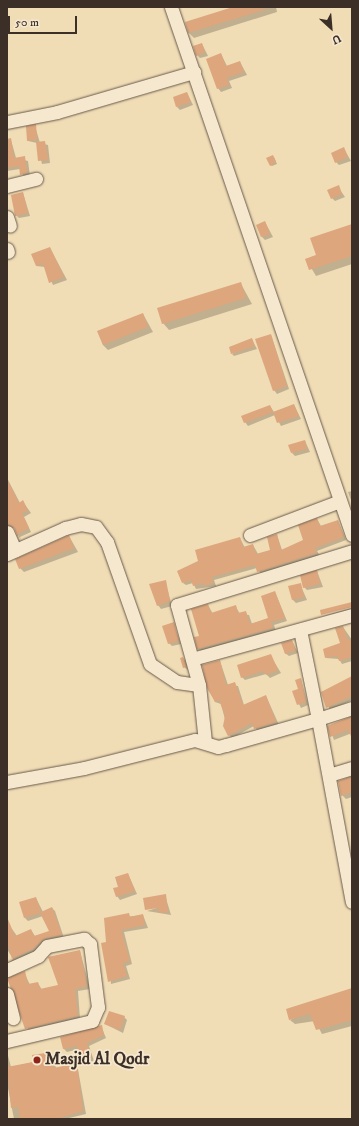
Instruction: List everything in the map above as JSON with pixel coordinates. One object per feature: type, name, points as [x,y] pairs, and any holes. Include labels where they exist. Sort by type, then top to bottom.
[{"type":"street","points":[[171,7],[352,535]]},
{"type":"street","points":[[7,122],[57,112],[194,72]]},
{"type":"street","points":[[7,186],[36,179]]},
{"type":"street","points":[[250,535],[340,501]]},
{"type":"street","points":[[7,532],[11,552],[65,528],[81,524],[96,527],[107,542],[150,664],[177,682],[198,685]]},
{"type":"street","points":[[200,741],[198,685],[177,605],[352,551]]},
{"type":"street","points":[[192,659],[352,615]]},
{"type":"street","points":[[300,630],[329,775],[352,902]]},
{"type":"street","points":[[7,782],[84,768],[174,745],[200,741],[222,746],[352,708]]},
{"type":"street","points":[[329,775],[352,768]]},
{"type":"street","points":[[7,970],[38,956],[47,946],[84,938],[90,944],[98,1007],[92,1021],[7,1041]]},
{"type":"street","points":[[7,994],[14,1018]]},
{"type":"building","points":[[233,7],[268,9],[188,33],[185,22]]},
{"type":"building","points":[[202,43],[205,52],[196,56],[193,46]]},
{"type":"building","points":[[221,53],[226,66],[240,61],[244,72],[227,78],[229,85],[217,89],[206,59]]},
{"type":"building","points":[[187,92],[191,102],[176,107],[173,97]]},
{"type":"building","points":[[36,124],[37,140],[27,141],[26,126]]},
{"type":"building","points":[[11,138],[14,158],[25,156],[27,173],[20,175],[19,166],[7,168],[7,139]]},
{"type":"building","points":[[45,141],[48,160],[38,161],[36,142]]},
{"type":"building","points":[[344,147],[348,157],[335,163],[331,153]]},
{"type":"building","points":[[273,155],[276,162],[270,166],[266,158]]},
{"type":"building","points":[[339,185],[342,194],[331,199],[327,190]]},
{"type":"building","points":[[23,192],[28,213],[15,216],[11,195]]},
{"type":"building","points":[[265,221],[270,234],[261,237],[256,225]]},
{"type":"building","points":[[352,224],[352,256],[309,270],[305,259],[316,255],[310,238]]},
{"type":"building","points":[[50,247],[64,277],[49,283],[43,264],[36,266],[31,254]]},
{"type":"building","points":[[241,282],[246,298],[162,324],[157,308]]},
{"type":"building","points":[[143,313],[148,327],[103,345],[97,331]]},
{"type":"building","points":[[271,334],[287,386],[273,391],[255,339]]},
{"type":"building","points":[[252,338],[255,346],[231,354],[229,347]]},
{"type":"building","points":[[294,404],[299,416],[277,423],[273,412]]},
{"type":"building","points":[[270,405],[273,412],[244,423],[241,416]]},
{"type":"building","points":[[305,440],[307,449],[291,453],[288,445]]},
{"type":"building","points":[[7,479],[19,503],[23,500],[28,510],[22,513],[29,528],[18,534],[19,540],[14,528],[7,524]]},
{"type":"building","points":[[317,518],[320,526],[338,520],[344,537],[315,548],[317,553],[257,572],[255,565],[212,577],[213,583],[204,586],[203,583],[193,586],[191,580],[182,583],[177,571],[198,561],[195,550],[240,537],[243,547],[253,544],[256,554],[270,550],[267,537],[277,534],[281,550],[303,540],[298,525]]},
{"type":"building","points":[[69,535],[74,548],[19,569],[15,559]]},
{"type":"building","points":[[317,570],[320,584],[303,588],[300,575]]},
{"type":"building","points":[[166,580],[170,601],[157,606],[149,584]]},
{"type":"building","points":[[301,583],[304,597],[292,600],[288,586]]},
{"type":"building","points":[[275,591],[285,618],[271,622],[273,628],[197,649],[194,637],[199,636],[191,609],[208,604],[211,613],[236,605],[238,613],[246,611],[250,624],[268,618],[261,596]]},
{"type":"building","points":[[352,602],[352,607],[321,615],[320,610]]},
{"type":"building","points":[[174,622],[179,641],[168,644],[162,626]]},
{"type":"building","points":[[343,626],[348,640],[352,639],[352,657],[339,661],[337,656],[325,658],[323,649],[340,643],[335,628]]},
{"type":"building","points":[[292,640],[296,650],[285,654],[281,643]]},
{"type":"building","points":[[271,654],[278,670],[266,675],[264,671],[241,678],[237,665]]},
{"type":"building","points":[[183,657],[186,667],[183,668],[180,658]]},
{"type":"building","points":[[220,660],[226,685],[235,682],[243,705],[266,695],[276,722],[254,729],[252,723],[228,736],[223,726],[225,716],[219,700],[215,702],[207,688],[202,665]]},
{"type":"building","points":[[352,676],[352,696],[326,708],[321,692]]},
{"type":"building","points":[[301,678],[306,702],[297,705],[292,691],[298,689],[295,680]]},
{"type":"building","points":[[352,716],[352,738],[348,730],[330,737],[327,726]]},
{"type":"building","points":[[352,776],[352,792],[341,796],[338,781]]},
{"type":"building","points":[[128,873],[135,891],[116,897],[113,888],[118,887],[115,877]]},
{"type":"building","points":[[166,894],[168,912],[159,913],[158,908],[145,910],[143,898]]},
{"type":"building","points":[[36,897],[41,912],[52,907],[62,935],[45,938],[33,949],[12,959],[7,941],[7,917],[15,936],[31,929],[34,936],[49,931],[40,913],[24,918],[19,902]]},
{"type":"building","points":[[129,913],[130,917],[143,914],[145,925],[121,930],[130,961],[123,963],[127,976],[108,982],[101,943],[106,942],[104,918]]},
{"type":"building","points":[[80,950],[87,986],[75,989],[78,1016],[25,1029],[7,978],[25,971],[28,984],[38,982],[40,989],[58,985],[48,957]]},
{"type":"building","points":[[352,988],[352,1020],[316,1030],[310,1014],[289,1020],[286,1009]]},
{"type":"building","points":[[109,1011],[125,1016],[120,1030],[104,1024]]},
{"type":"building","points":[[102,1025],[104,1035],[87,1043],[91,1058],[82,1061],[77,1046],[63,1049],[60,1037]]},
{"type":"building","points":[[52,1052],[54,1068],[77,1063],[83,1111],[56,1119],[20,1119],[18,1107],[11,1108],[7,1067],[33,1062],[32,1055]]},
{"type":"place","name":"Masjid Al Qodr","points":[[37,1060]]}]
